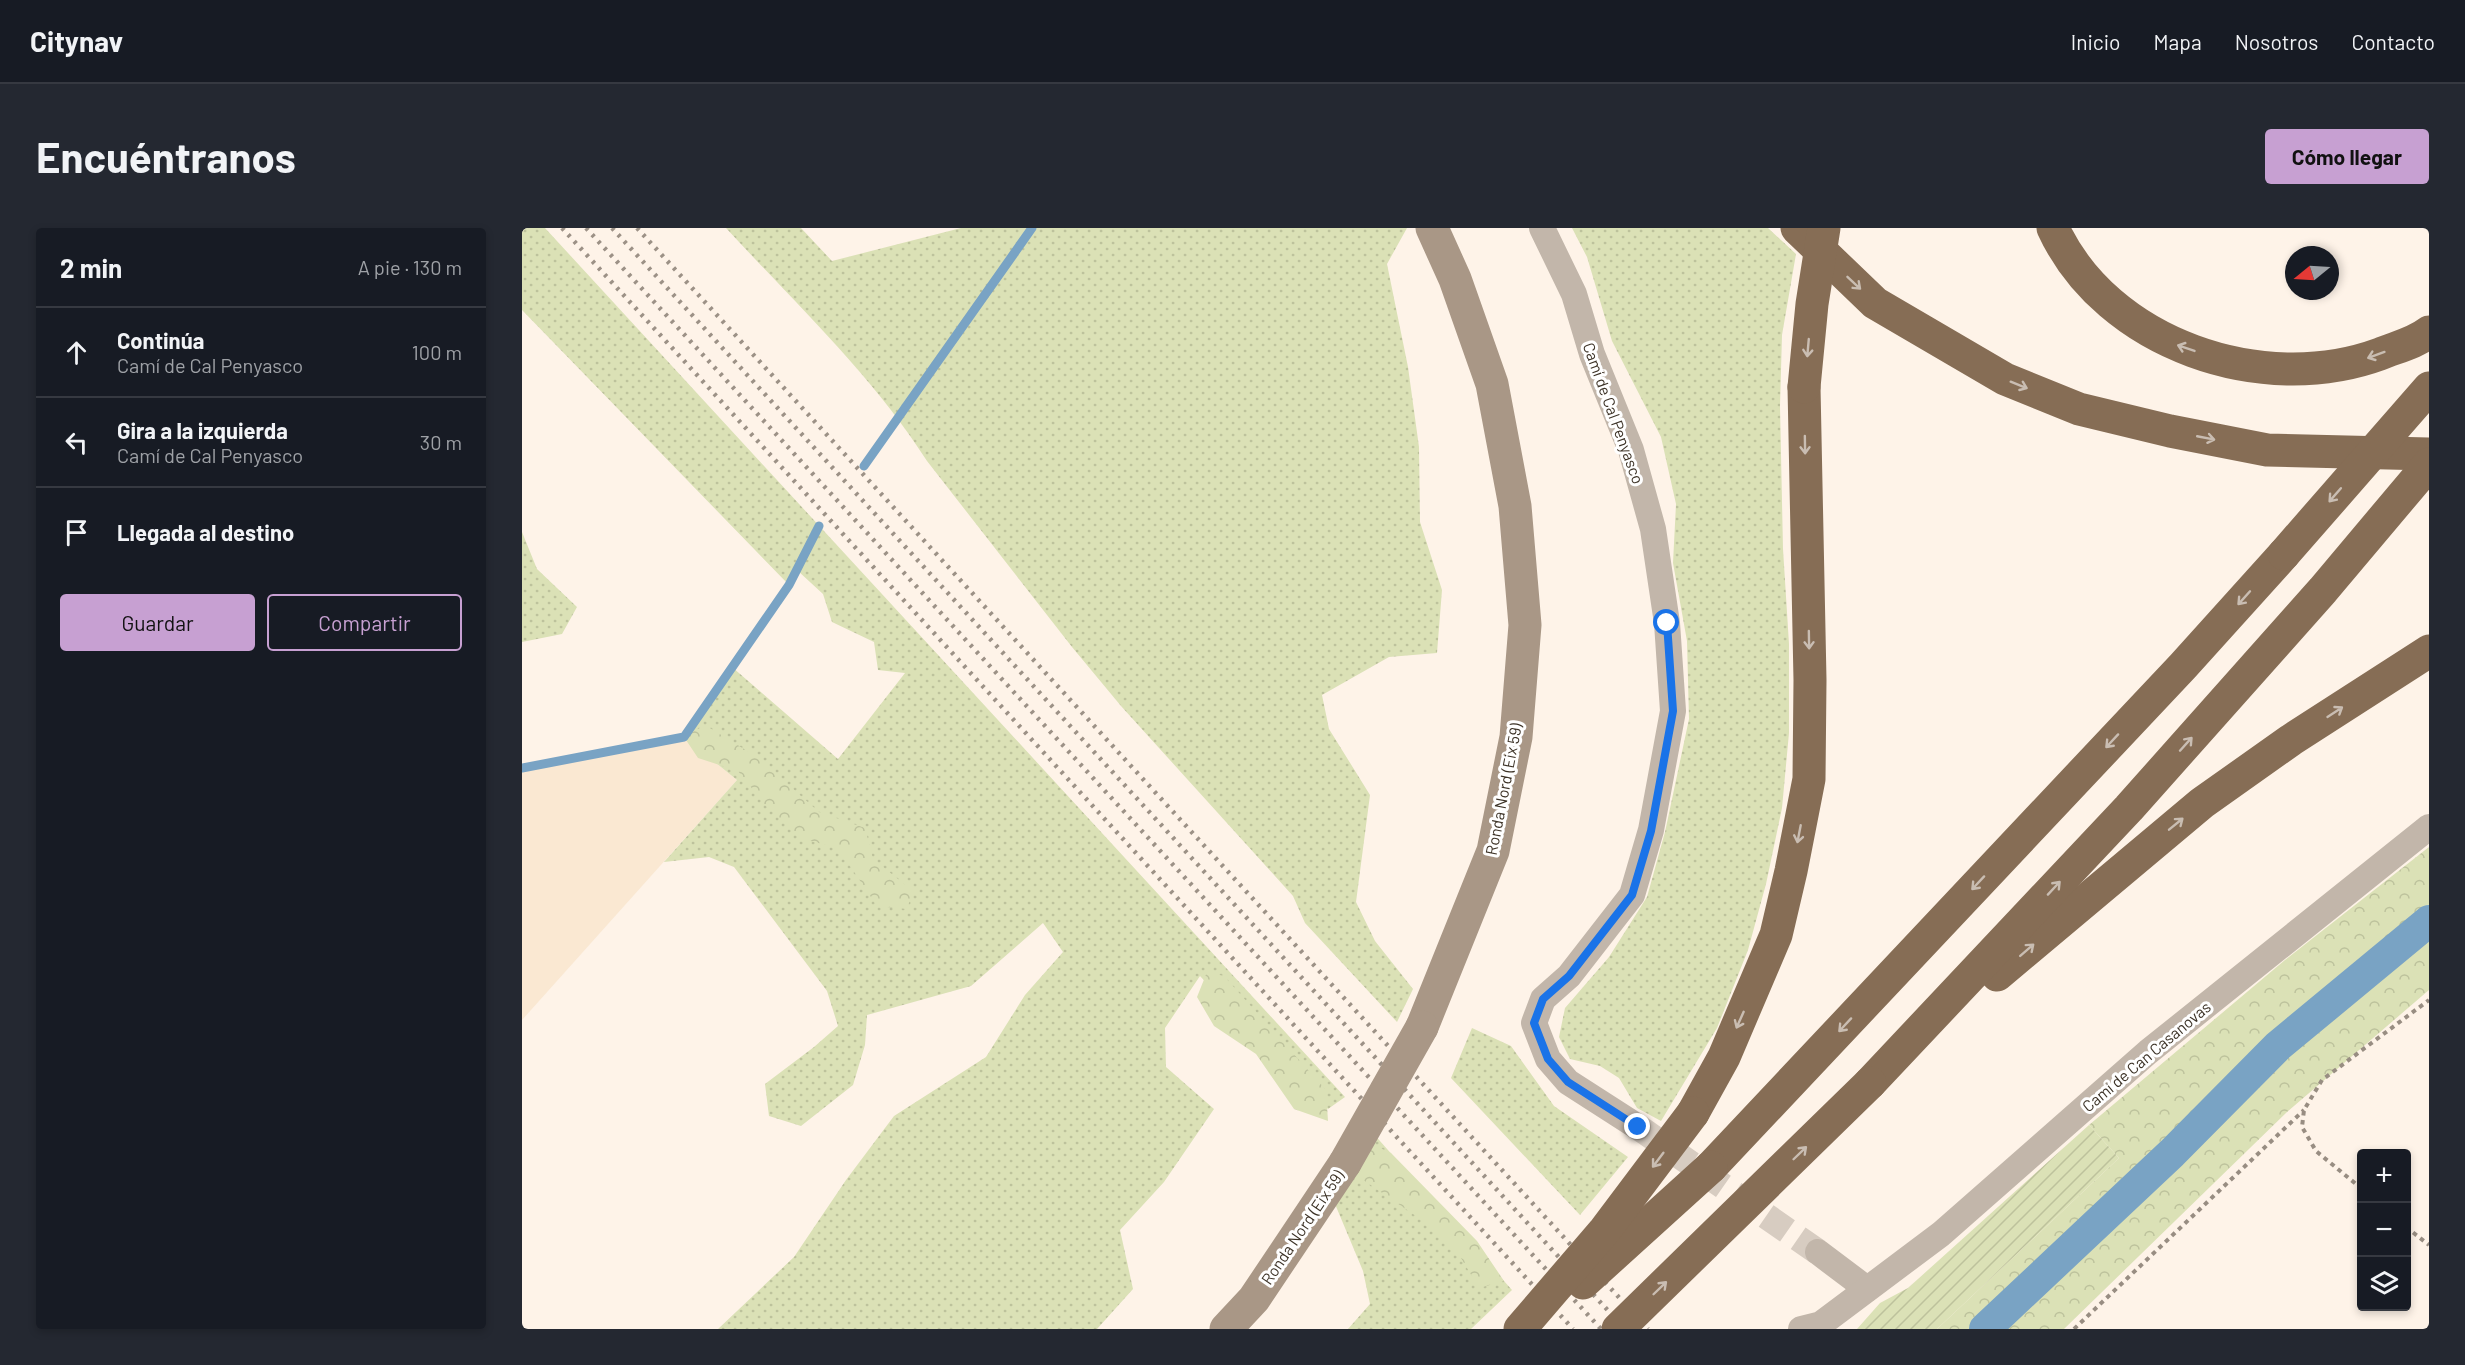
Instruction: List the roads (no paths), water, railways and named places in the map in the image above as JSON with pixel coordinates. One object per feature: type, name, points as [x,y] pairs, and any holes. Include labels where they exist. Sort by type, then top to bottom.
[{"type":"highway","points":[[1797,228],[1875,303],[2005,379],[2079,409],[2170,431],[2267,450],[2429,454]]},
{"type":"highway","points":[[1520,1329],[1605,1230],[1694,1113],[1724,1057],[1776,935],[1809,779],[1810,680],[1804,387],[1812,304],[1824,228]]},
{"type":"highway","points":[[2053,228],[2061,246],[2098,291],[2133,321],[2172,343],[2221,360],[2293,370],[2354,363],[2420,339],[2429,332]]},
{"type":"highway","points":[[1532,1329],[1711,1167],[2166,683],[2284,554],[2429,388]]},
{"type":"highway","points":[[1618,1329],[1870,1083],[2128,808],[2323,590],[2429,464]]},
{"type":"highway","points":[[1870,1083],[2202,803],[2291,740],[2429,651]]},
{"type":"main road","name":"Ronda Nord (Eix 59)","points":[[1226,1329],[1254,1299],[1345,1163],[1422,1027],[1493,851],[1516,737],[1525,625],[1515,506],[1492,384],[1455,279],[1432,228]]},
{"type":"street","name":"Camí de Cal Penyasco","points":[[1542,228],[1574,294],[1592,354],[1631,450],[1653,529],[1667,623],[1673,711],[1651,831],[1632,895],[1569,976],[1543,999],[1534,1023],[1548,1059],[1568,1082],[1638,1127]]},
{"type":"street","name":"Camí de Can Casanovas","points":[[1867,1289],[1941,1234],[2148,1052],[2429,827]]},
{"type":"street","points":[[1801,1329],[1821,1324],[1867,1289],[1818,1252]]},
{"type":"waterway","points":[[864,466],[1032,228]]},
{"type":"waterway","points":[[522,768],[684,737],[789,585],[819,526]]},
{"type":"waterway","points":[[1985,1329],[2172,1153],[2278,1046],[2429,921]]},
{"type":"tunnel","points":[[1638,1127],[1818,1252]]},
{"type":"railway","points":[[562,228],[1573,1329]]},
{"type":"railway","points":[[586,228],[1601,1329]]},
{"type":"railway","points":[[612,228],[1625,1329]]},
{"type":"railway","points":[[637,228],[1648,1329]]}]
